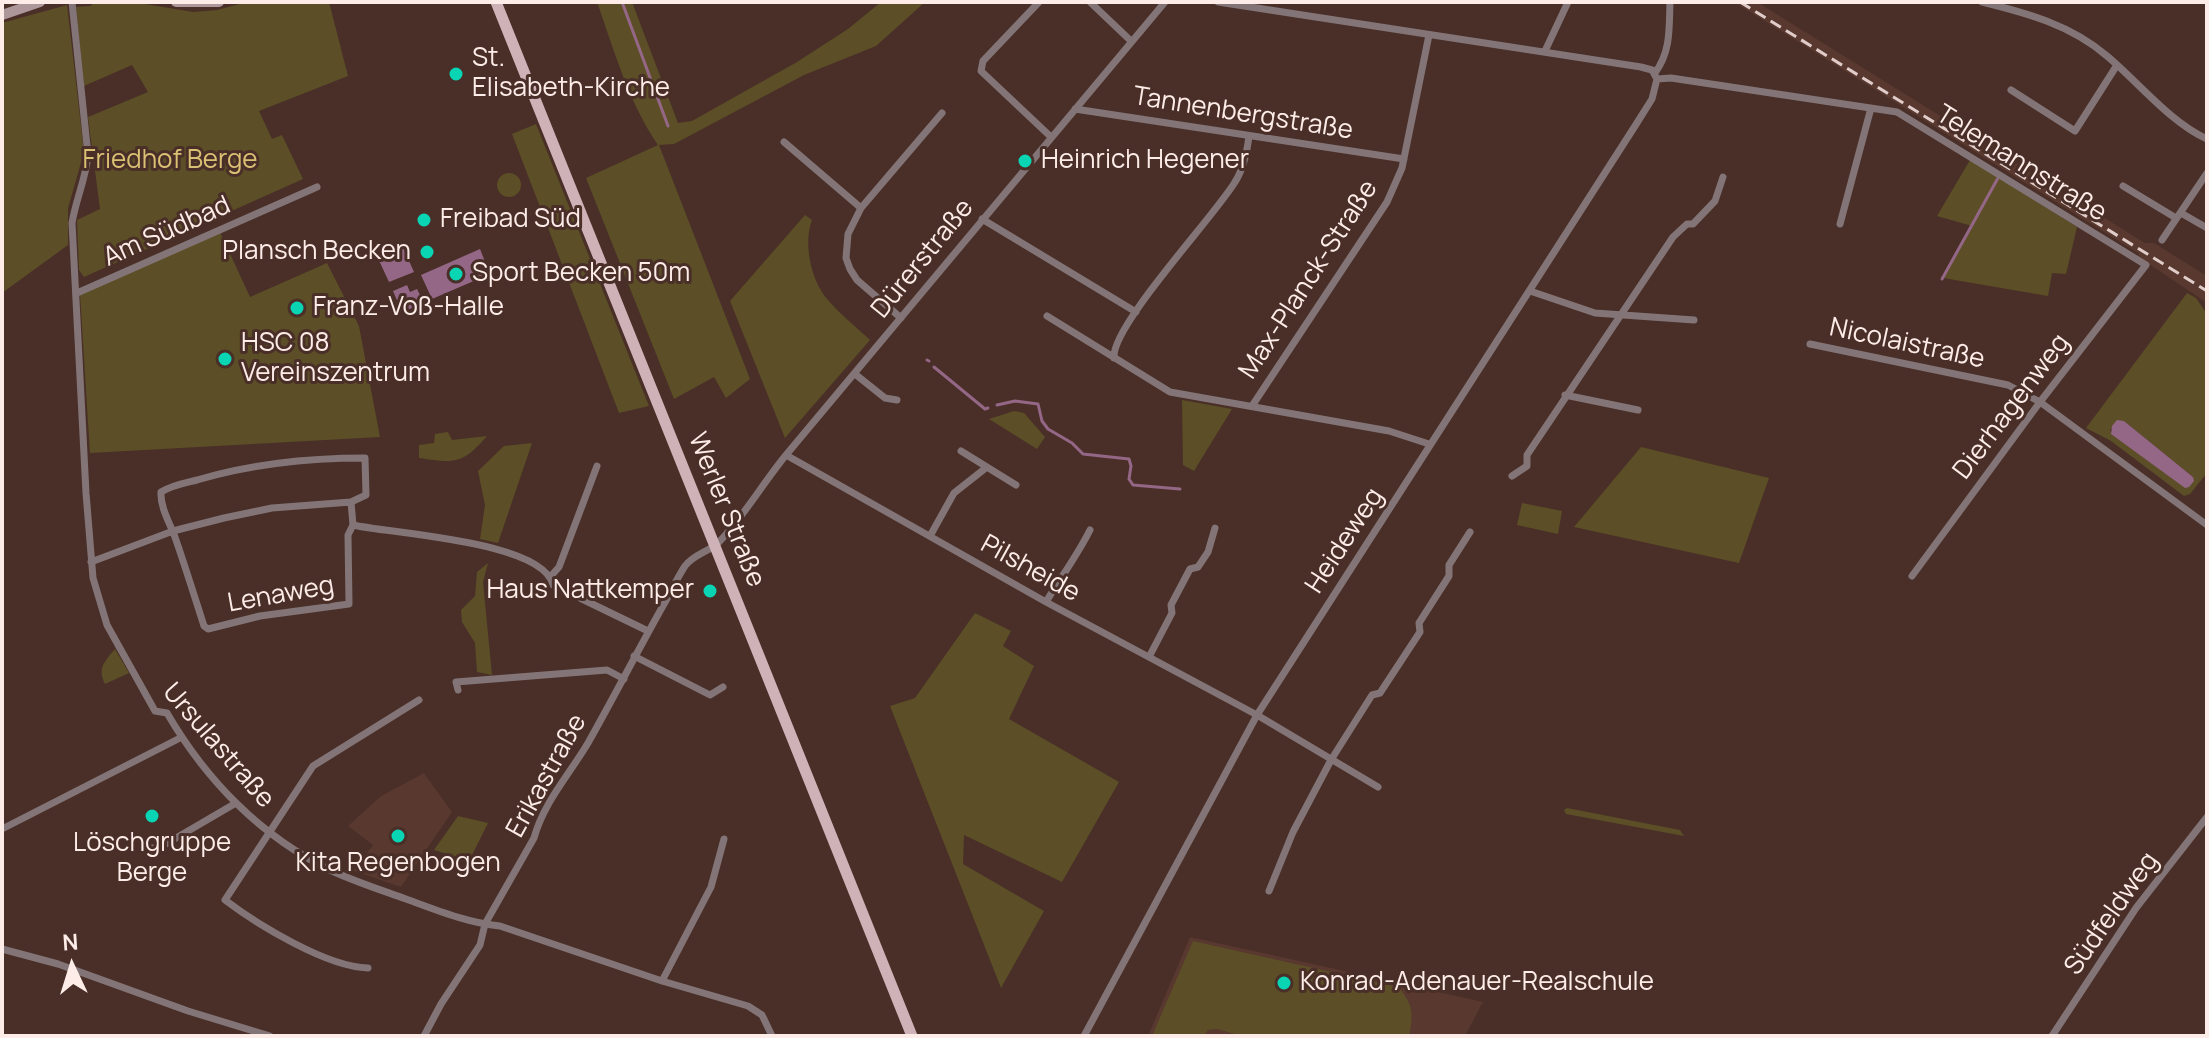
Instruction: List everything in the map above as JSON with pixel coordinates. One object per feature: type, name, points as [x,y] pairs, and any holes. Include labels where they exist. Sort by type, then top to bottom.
[{"type":"main road","name":"Werler Straße","points":[[496,2],[912,1036]]},
{"type":"street","points":[[2,15],[40,2]]},
{"type":"street","name":"Ursulastraße","points":[[72,2],[88,155],[87,171],[72,223],[91,562],[107,625],[155,711],[167,713],[182,737],[236,803],[269,833],[310,859],[370,887],[748,1006],[762,1015],[772,1036]]},
{"type":"street","points":[[176,2],[219,2]]},
{"type":"street","points":[[1039,2],[983,61],[981,71],[1051,137]]},
{"type":"street","points":[[1090,2],[1131,41]]},
{"type":"street","name":"Dürerstraße","points":[[716,545],[786,455],[1165,2]]},
{"type":"street","name":"Telemannstraße","points":[[1218,2],[1545,51],[1641,67],[1656,76],[1897,112],[2146,265]]},
{"type":"street","points":[[1545,51],[1568,2]]},
{"type":"street","name":"Heideweg","points":[[1084,1036],[1257,715],[1649,105],[1656,89],[1656,76],[1669,45],[1670,2]]},
{"type":"street","points":[[1982,2],[2063,27],[2097,48],[2179,122],[2207,139]]},
{"type":"street","name":"Max-Planck-Straße","points":[[1252,406],[1387,202],[1404,159],[1429,35]]},
{"type":"street","points":[[2011,90],[2075,131],[2117,65]]},
{"type":"street","points":[[1840,224],[1871,108]]},
{"type":"street","name":"Tannenbergstraße","points":[[1075,109],[1404,159]]},
{"type":"street","points":[[901,318],[857,280],[846,258],[848,234],[861,208],[942,113]]},
{"type":"street","points":[[1114,358],[1116,341],[1136,312],[1234,184],[1247,155],[1249,136]]},
{"type":"street","points":[[784,142],[861,208]]},
{"type":"street","points":[[2162,240],[2207,173]]},
{"type":"street","points":[[1512,476],[1527,466],[1527,455],[1565,395],[1673,237],[1687,224],[1693,224],[1715,201],[1723,177]]},
{"type":"street","points":[[2123,186],[2207,228]]},
{"type":"street","name":"Am Südbad","points":[[77,293],[317,187]]},
{"type":"street","points":[[982,219],[1136,312]]},
{"type":"street","name":"Dierhagenweg","points":[[1912,576],[2146,265]]},
{"type":"street","points":[[1530,291],[1595,313],[1694,320]]},
{"type":"street","points":[[1047,316],[1170,392],[1389,431],[1429,444]]},
{"type":"street","name":"Nicolaistraße","points":[[1810,344],[2008,385],[2040,402],[2207,525]]},
{"type":"street","points":[[855,374],[885,398],[897,400]]},
{"type":"street","points":[[1565,395],[1638,410]]},
{"type":"street","points":[[961,451],[1016,485]]},
{"type":"street","name":"Pilsheide","points":[[786,455],[1046,602],[1257,715],[1378,787]]},
{"type":"street","name":"Lenaweg","points":[[365,458],[366,495],[351,502],[353,525],[348,535],[349,604],[260,616],[208,629],[204,626],[161,500],[161,492],[243,469],[296,461],[365,458]]},
{"type":"street","points":[[551,576],[559,567],[597,466]]},
{"type":"street","points":[[930,536],[954,493],[987,467]]},
{"type":"street","points":[[91,562],[173,531],[272,508],[351,502]]},
{"type":"street","points":[[353,525],[442,536],[474,543],[532,563],[551,576],[553,585],[648,631]]},
{"type":"street","points":[[1149,657],[1190,569],[1198,567],[1208,552],[1215,528]]},
{"type":"street","points":[[1046,602],[1067,567],[1075,562],[1090,530]]},
{"type":"street","points":[[1269,891],[1293,832],[1331,760],[1372,695],[1380,693],[1420,632],[1419,623],[1449,576],[1449,565],[1470,532]]},
{"type":"street","name":"Erikastraße","points":[[424,1036],[480,945],[485,924],[534,838],[538,823],[564,776],[577,762],[684,567],[699,553],[716,545]]},
{"type":"street","points":[[634,656],[710,695],[723,687]]},
{"type":"street","points":[[458,690],[456,682],[607,670],[624,679]]},
{"type":"street","points":[[368,968],[354,968],[298,944],[225,900],[313,766],[419,700]]},
{"type":"street","points":[[2,829],[182,737]]},
{"type":"street","points":[[148,848],[159,848],[236,803]]},
{"type":"street","name":"Südfeldweg","points":[[2052,1036],[2136,908],[2207,817]]},
{"type":"street","points":[[662,981],[711,887],[724,839]]},
{"type":"street","points":[[2,949],[58,964],[188,1011],[270,1036]]},
{"type":"shaded area","points":[[1734,2],[1757,2],[2145,243],[2154,243],[2207,276],[2207,303],[2140,258],[2138,253]]},
{"type":"shaded area","points":[[401,243],[414,272],[389,282],[376,254]]},
{"type":"shaded area","name":"Sport Becken 50m","points":[[480,249],[490,274],[432,299],[421,275]]},
{"type":"shaded area","points":[[407,285],[410,292],[417,289],[424,303],[402,312],[393,291]]},
{"type":"shaded area","points":[[2117,420],[2124,421],[2193,477],[2194,481],[2189,487],[2185,488],[2111,434]]},
{"type":"shaded area","name":"Kita Regenbogen","points":[[424,773],[452,812],[401,887],[354,871],[373,845],[348,826],[381,796]]},
{"type":"shaded area","name":"Konrad-Adenauer-Realschule","points":[[1190,937],[1483,1002],[1465,1036],[1148,1036]]},
{"type":"green space","name":"Friedhof Berge","points":[[96,2],[139,3],[193,12],[217,10],[247,2],[329,2],[348,76],[259,111],[272,139],[282,135],[303,179],[84,277],[79,270],[77,220],[100,209],[88,117],[148,92],[132,65],[84,86],[76,7],[90,6]]},
{"type":"green space","points":[[597,2],[632,2],[678,123],[692,121],[797,62],[848,29],[881,2],[925,2],[876,46],[804,75],[674,144],[659,145],[750,379],[726,398],[714,377],[674,399],[586,178],[658,145],[630,94]]},
{"type":"green space","points":[[67,5],[84,152],[68,208],[68,245],[2,293],[2,23]]},
{"type":"green space","points":[[536,124],[649,406],[619,413],[512,134]]},
{"type":"green space","points":[[1970,160],[2077,227],[2066,274],[2052,273],[2048,296],[1943,278],[1972,226],[1937,216]]},
{"type":"green space","points":[[509,173],[518,176],[521,185],[518,194],[509,197],[500,194],[497,185],[500,176]]},
{"type":"green space","points":[[805,215],[812,220],[809,250],[821,291],[870,340],[785,438],[730,301]]},
{"type":"green space","name":"HSC 08 Vereinszentrum","points":[[220,232],[250,297],[327,263],[359,326],[380,437],[90,453],[80,294]]},
{"type":"green space","points":[[2187,293],[2196,298],[2207,314],[2207,473],[2190,494],[2184,496],[2111,441],[2086,428]],"holes":[[[2124,421],[2193,477],[2185,487],[2110,430]]]},
{"type":"green space","points":[[1182,400],[1232,409],[1194,471],[1183,465]]},
{"type":"green space","points":[[1014,411],[1024,413],[1045,437],[1037,449],[989,419]]},
{"type":"green space","points":[[448,432],[452,440],[487,436],[471,452],[457,460],[419,458],[419,445],[434,443],[435,434]]},
{"type":"green space","points":[[532,443],[498,543],[480,539],[485,505],[478,471],[504,446]]},
{"type":"green space","points":[[1641,447],[1769,478],[1739,563],[1574,527]]},
{"type":"green space","points":[[1522,503],[1562,511],[1558,534],[1517,525]]},
{"type":"green space","points":[[488,563],[483,582],[492,675],[477,672],[475,643],[462,622],[461,610],[475,596],[477,572]]},
{"type":"green space","points":[[975,613],[1011,631],[1003,646],[1034,666],[1009,719],[1119,782],[1062,882],[964,835],[963,864],[1044,911],[1001,988],[890,706],[915,698]]},
{"type":"green space","points":[[115,649],[129,673],[105,684],[102,669]]},
{"type":"green space","points":[[1567,808],[1680,830],[1684,836],[1566,814],[1564,810]]},
{"type":"green space","points":[[458,816],[488,823],[469,861],[434,850]]},
{"type":"green space","name":"Konrad-Adenauer-Realschule","points":[[1193,941],[1398,987],[1407,998],[1411,1010],[1409,1036],[1242,1036],[1217,1029],[1208,1030],[1204,1036],[1152,1036]]},
{"type":"waterway","points":[[622,2],[668,126]]},
{"type":"waterway","points":[[1942,279],[1998,178]]},
{"type":"waterway","points":[[934,367],[985,409],[988,408]]},
{"type":"waterway","points":[[997,405],[1015,401],[1038,404],[1042,421],[1048,429],[1072,443],[1083,454],[1129,459],[1129,479],[1133,485],[1180,489]]},
{"type":"railway","points":[[1740,2],[2207,291]]},
{"type":"place","name":"St. Elisabeth-Kirche","points":[[456,74]]},
{"type":"place","name":"Heinrich Hegener","points":[[1025,161]]},
{"type":"place","name":"Freibad Süd","points":[[424,220]]},
{"type":"place","name":"Plansch Becken","points":[[427,252]]},
{"type":"place","name":"Sport Becken 50m","points":[[456,274]]},
{"type":"place","name":"Franz-Voß-Halle","points":[[297,308]]},
{"type":"place","name":"HSC 08 Vereinszentrum","points":[[225,359]]},
{"type":"place","name":"Haus Nattkemper","points":[[710,591]]},
{"type":"place","name":"Löschgruppe Berge","points":[[152,816]]},
{"type":"place","name":"Kita Regenbogen","points":[[398,836]]},
{"type":"place","name":"Konrad-Adenauer-Realschule","points":[[1284,983]]}]
